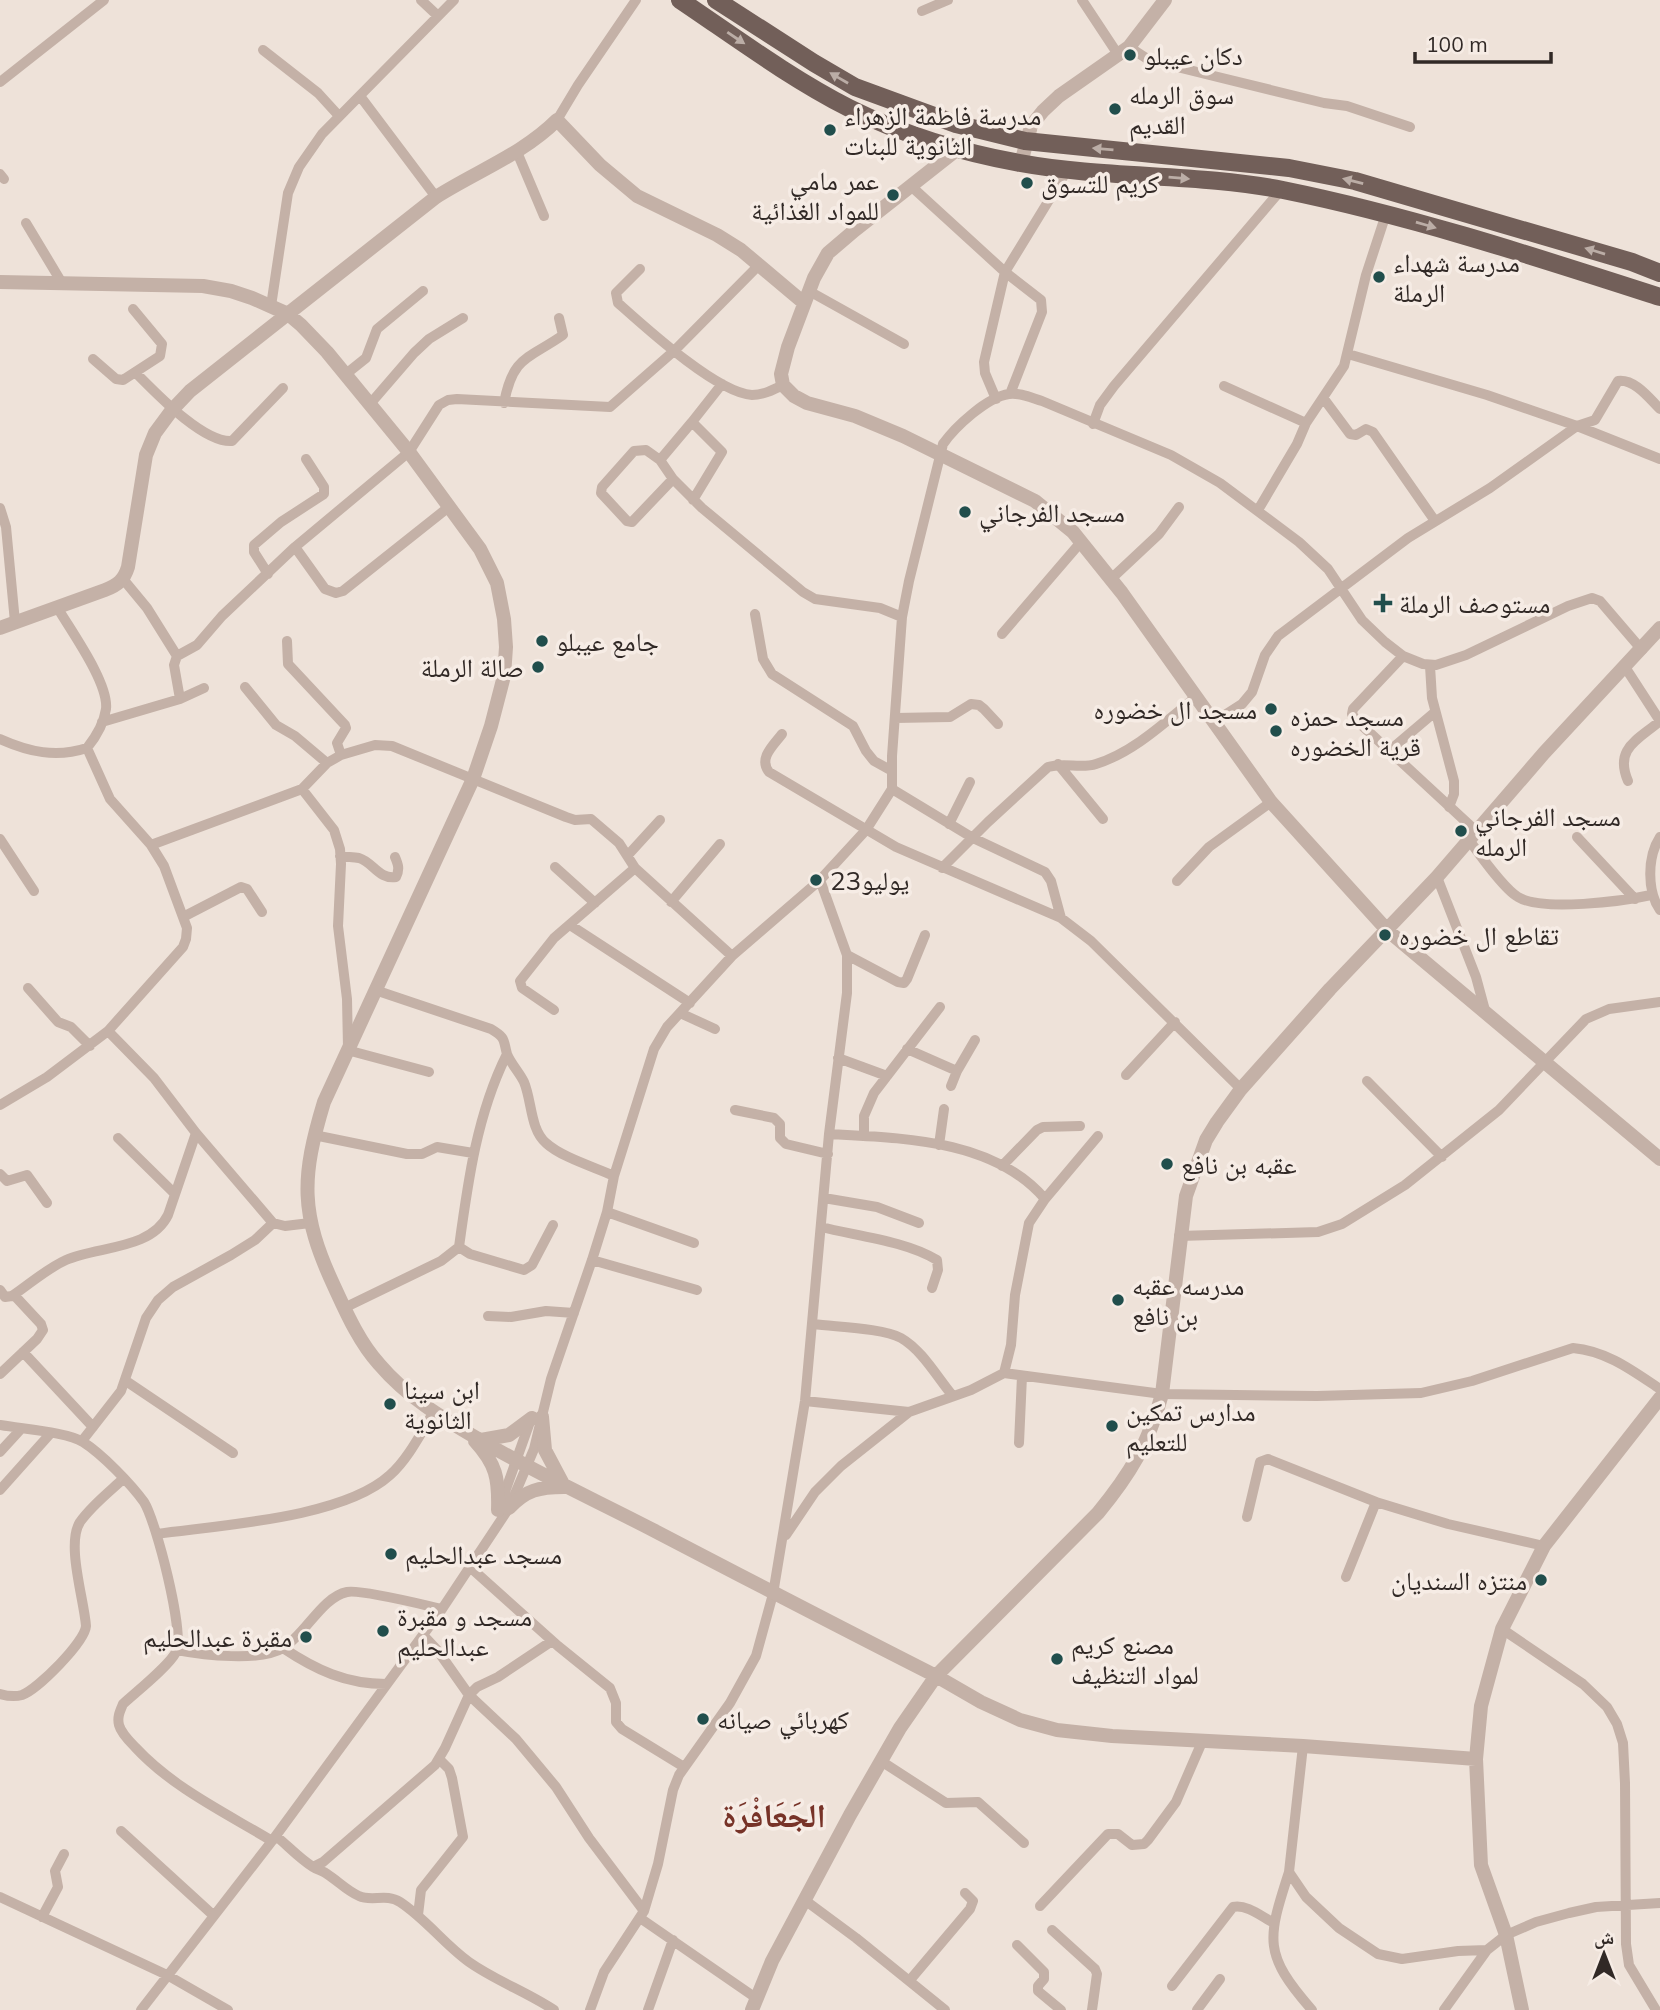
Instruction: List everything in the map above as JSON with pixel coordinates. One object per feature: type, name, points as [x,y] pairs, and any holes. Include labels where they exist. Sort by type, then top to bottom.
[{"type":"main road","points":[[680,0],[765,57],[849,108],[887,125],[959,148],[1021,163],[1281,190],[1386,214],[1540,258],[1660,297]]},
{"type":"main road","points":[[716,0],[855,87],[956,124],[1025,141],[1276,166],[1355,181],[1632,262],[1660,273]]},
{"type":"street","points":[[2,77],[104,0]]},
{"type":"street","points":[[421,0],[438,16]]},
{"type":"street","points":[[271,306],[288,193],[299,167],[322,134],[454,0]]},
{"type":"street","points":[[0,628],[117,585],[123,579],[128,566],[146,455],[155,433],[172,410],[190,391],[436,197],[541,136],[557,120],[636,0]]},
{"type":"street","points":[[922,11],[948,0]]},
{"type":"street","points":[[1082,0],[1124,51],[1177,67],[1324,103],[1347,106],[1410,128]]},
{"type":"street","points":[[1021,163],[1031,126],[1043,111],[1059,96],[1124,51],[1165,0]]},
{"type":"street","points":[[263,50],[318,93],[339,116]]},
{"type":"street","points":[[360,96],[436,197]]},
{"type":"street","points":[[557,120],[600,165],[637,196],[717,235],[806,297],[904,344]]},
{"type":"street","points":[[959,148],[835,246],[822,262],[806,297],[780,374],[783,385],[794,396],[807,403],[855,415],[1035,501],[1055,515],[1111,579],[1271,802],[1387,930],[1660,1159]]},
{"type":"street","points":[[517,152],[544,216]]},
{"type":"street","points":[[996,399],[985,373],[984,362],[1005,272],[1068,169]]},
{"type":"street","points":[[912,187],[1005,272],[1041,300],[1042,312],[1010,394]]},
{"type":"street","points":[[1093,424],[1100,405],[1114,386],[1281,190]]},
{"type":"street","points":[[1258,510],[1306,424],[1344,366],[1386,214]]},
{"type":"street","points":[[26,223],[62,283]]},
{"type":"street","points":[[180,699],[174,665],[177,656],[197,645],[222,616],[295,547],[409,452],[439,405],[448,400],[610,407],[674,352],[759,265]]},
{"type":"street","points":[[640,269],[616,293],[618,303],[674,352],[738,392],[762,394],[783,385]]},
{"type":"street","points":[[0,282],[203,286],[230,291],[288,314],[346,374],[409,452],[480,549],[497,583],[504,619],[504,676],[491,726],[473,779],[324,1102],[308,1169],[310,1223],[319,1254],[344,1308],[376,1362],[433,1413],[522,1464],[936,1676],[981,1702],[1037,1726],[1112,1737],[1303,1746],[1476,1759]]},
{"type":"street","points":[[346,374],[366,358],[377,328],[423,290]]},
{"type":"street","points":[[93,359],[118,380],[128,379],[160,356],[163,348],[133,309]]},
{"type":"street","points":[[370,404],[414,353],[463,318]]},
{"type":"street","points":[[504,403],[507,386],[520,363],[533,352],[563,335],[559,318]]},
{"type":"street","points":[[1348,354],[1487,395],[1577,426],[1660,459]]},
{"type":"street","points":[[136,373],[172,410],[222,441],[232,441],[283,388]]},
{"type":"street","points":[[1214,722],[1242,704],[1252,692],[1265,655],[1278,636],[1408,538],[1510,474],[1577,426],[1596,419],[1620,380],[1634,384],[1660,409]]},
{"type":"street","points":[[660,460],[722,384]]},
{"type":"street","points":[[1224,386],[1306,424]]},
{"type":"street","points":[[141,2010],[274,1838],[423,1636],[492,1536],[522,1464],[592,1260],[607,1212],[614,1176],[654,1049],[667,1027],[732,956],[820,880],[866,830],[892,789],[902,617],[940,455],[943,444],[952,432],[996,399],[1010,394],[1028,396],[1171,455],[1220,483],[1299,542],[1328,569],[1362,620],[1403,656],[1430,666],[1466,655],[1555,611],[1592,598],[1600,601],[1642,650]]},
{"type":"street","points":[[1324,399],[1350,434],[1356,435],[1366,429],[1373,432],[1435,521]]},
{"type":"street","points":[[692,422],[722,452],[693,500]]},
{"type":"street","points":[[673,479],[632,522],[601,493],[602,486],[634,451],[646,450],[660,460],[693,500],[803,592],[815,599],[880,608],[902,617]]},
{"type":"street","points":[[268,573],[254,552],[254,545],[281,522],[324,494],[324,487],[306,460]]},
{"type":"street","points":[[295,547],[325,589],[336,593],[343,591],[450,506]]},
{"type":"street","points":[[1111,579],[1159,534],[1179,507]]},
{"type":"street","points":[[0,508],[6,534],[15,622]]},
{"type":"street","points":[[1002,634],[1081,542]]},
{"type":"street","points":[[123,579],[147,608],[177,656]]},
{"type":"street","points":[[0,738],[22,748],[55,754],[87,748],[102,722],[106,706],[104,690],[57,607]]},
{"type":"street","points":[[755,614],[763,659],[772,674],[853,726],[874,761],[892,771]]},
{"type":"street","points":[[423,1636],[438,1651],[469,1695],[516,1739],[556,1787],[642,1914],[754,2007],[772,1961],[881,1761],[936,1676],[1098,1513],[1122,1485],[1138,1459],[1153,1425],[1162,1394],[1179,1236],[1186,1196],[1206,1140],[1241,1089],[1330,989],[1437,877],[1544,753],[1660,628]]},
{"type":"street","points":[[287,641],[288,664],[345,725],[337,743],[341,755]]},
{"type":"street","points":[[1403,656],[1352,712],[1356,720],[1450,807],[1512,892],[1522,899],[1536,903],[1617,902],[1651,895]]},
{"type":"street","points":[[1430,666],[1430,692],[1454,781],[1450,807]]},
{"type":"street","points":[[1625,667],[1660,721],[1626,748],[1623,762],[1628,781]]},
{"type":"street","points":[[245,687],[276,725],[295,736],[327,764]]},
{"type":"street","points":[[102,722],[180,699],[204,688]]},
{"type":"street","points":[[942,868],[1048,767],[1058,764],[1093,765],[1118,755],[1142,740],[1196,697]]},
{"type":"street","points":[[895,718],[950,717],[971,705],[984,709],[998,724]]},
{"type":"street","points":[[1389,751],[1435,712]]},
{"type":"street","points":[[782,733],[764,758],[764,766],[769,772],[896,847],[1061,918],[1091,941],[1241,1089]]},
{"type":"street","points":[[150,845],[302,789],[327,764],[341,755],[375,745],[392,746],[566,817],[575,820],[591,819],[619,843],[635,868],[732,956]]},
{"type":"street","points":[[0,1089],[4,1103],[108,1031],[183,947],[186,939],[187,929],[164,866],[150,845],[110,799],[87,748]]},
{"type":"street","points":[[1058,764],[1103,819]]},
{"type":"street","points":[[949,824],[970,782]]},
{"type":"street","points":[[302,789],[334,830],[340,856],[338,926],[347,999],[348,1048]]},
{"type":"street","points":[[892,789],[972,838],[1045,872],[1051,881],[1061,918]]},
{"type":"street","points":[[1177,881],[1209,847],[1271,802]]},
{"type":"street","points":[[628,855],[660,820]]},
{"type":"street","points":[[1577,837],[1635,899]]},
{"type":"street","points":[[1660,837],[1654,850],[1651,895],[1660,910]]},
{"type":"street","points":[[0,839],[34,891]]},
{"type":"street","points":[[671,902],[720,844]]},
{"type":"street","points":[[340,856],[361,858],[379,873],[390,878],[398,874],[399,866],[395,857]]},
{"type":"street","points":[[555,867],[595,903]]},
{"type":"street","points":[[554,1010],[522,988],[520,981],[554,938],[635,868]]},
{"type":"street","points":[[1437,877],[1476,977],[1486,1014]]},
{"type":"street","points":[[590,2010],[604,1972],[642,1914],[658,1864],[673,1790],[684,1767],[730,1703],[756,1656],[774,1594],[805,1401],[830,1134],[847,993],[847,955],[820,880]]},
{"type":"street","points":[[183,917],[241,887],[247,889],[261,912]]},
{"type":"street","points":[[570,925],[690,1003]]},
{"type":"street","points":[[847,955],[904,983],[925,935]]},
{"type":"street","points":[[28,988],[55,1019],[74,1029],[89,1046]]},
{"type":"street","points":[[375,990],[491,1029],[502,1036],[508,1054],[523,1081],[541,1138],[555,1149],[614,1176]]},
{"type":"street","points":[[1179,1236],[1318,1232],[1342,1224],[1373,1206],[1442,1157],[1499,1110],[1570,1034],[1597,1013],[1660,1002]]},
{"type":"street","points":[[864,1136],[864,1116],[874,1093],[940,1007]]},
{"type":"street","points":[[680,1013],[715,1029]]},
{"type":"street","points":[[1126,1075],[1175,1023]]},
{"type":"street","points":[[108,1031],[153,1078],[273,1223],[285,1226],[310,1223]]},
{"type":"street","points":[[951,1086],[975,1040]]},
{"type":"street","points":[[348,1048],[429,1072]]},
{"type":"street","points":[[907,1049],[957,1071]]},
{"type":"street","points":[[344,1308],[441,1261],[458,1247],[473,1153],[496,1076],[508,1054]]},
{"type":"street","points":[[838,1058],[887,1076]]},
{"type":"street","points":[[1367,1081],[1442,1157]]},
{"type":"street","points":[[939,1145],[944,1109]]},
{"type":"street","points":[[735,1110],[774,1118],[780,1124],[780,1138],[786,1143],[828,1154]]},
{"type":"street","points":[[1002,1166],[1037,1130],[1043,1127],[1080,1126]]},
{"type":"street","points":[[0,1290],[5,1297],[13,1295],[47,1270],[70,1258],[118,1248],[153,1231],[166,1220],[196,1133]]},
{"type":"street","points":[[830,1134],[959,1149],[1024,1178],[1045,1199]]},
{"type":"street","points":[[314,1135],[407,1154],[422,1154],[437,1147],[473,1153]]},
{"type":"street","points":[[1004,1373],[1011,1345],[1015,1295],[1028,1223],[1098,1136]]},
{"type":"street","points":[[118,1139],[174,1193]]},
{"type":"street","points":[[0,1174],[7,1181],[27,1175],[47,1203]]},
{"type":"street","points":[[824,1198],[877,1207],[919,1223]]},
{"type":"street","points":[[607,1212],[694,1243]]},
{"type":"street","points":[[82,1441],[115,1400],[125,1381],[146,1318],[158,1300],[181,1282],[255,1240],[273,1223]]},
{"type":"street","points":[[458,1247],[470,1254],[524,1270],[532,1265],[553,1225]]},
{"type":"street","points":[[821,1227],[930,1255],[937,1260],[938,1270],[932,1288]]},
{"type":"street","points":[[592,1260],[697,1290]]},
{"type":"street","points":[[0,1374],[42,1334],[42,1327],[13,1295]]},
{"type":"street","points":[[488,1316],[511,1317],[547,1311],[574,1313]]},
{"type":"street","points":[[814,1324],[884,1333],[900,1338],[917,1351],[952,1395]]},
{"type":"street","points":[[784,1538],[815,1492],[841,1466],[909,1412],[971,1390],[1004,1373],[1162,1394],[1330,1396],[1421,1393],[1485,1377],[1573,1348],[1588,1349],[1606,1356],[1660,1389]]},
{"type":"street","points":[[23,1352],[93,1427]]},
{"type":"street","points":[[1019,1443],[1022,1376]]},
{"type":"street","points":[[125,1381],[233,1453]]},
{"type":"street","points":[[1522,2010],[1506,1935],[1481,1865],[1476,1759],[1482,1706],[1502,1629],[1544,1546],[1660,1398]]},
{"type":"street","points":[[805,1401],[909,1412]]},
{"type":"street","points":[[157,1534],[327,1507],[366,1493],[391,1474],[433,1413]]},
{"type":"street","points":[[481,1440],[509,1435],[537,1418]]},
{"type":"street","points":[[537,1418],[545,1450],[567,1486]]},
{"type":"street","points":[[0,1425],[82,1441],[123,1479],[145,1504],[157,1534],[173,1602],[178,1642],[172,1658],[123,1704],[119,1713],[119,1726],[127,1739],[155,1768],[186,1790],[274,1838],[313,1867],[361,1897],[389,1896],[418,1915],[448,1945],[488,1975],[533,1996],[554,2010]]},
{"type":"street","points":[[0,1452],[21,1429]]},
{"type":"street","points":[[467,1432],[486,1453],[497,1475],[504,1509]]},
{"type":"street","points":[[0,1490],[50,1434]]},
{"type":"street","points":[[1247,1517],[1260,1462],[1268,1459],[1376,1502],[1448,1524],[1544,1546]]},
{"type":"street","points":[[0,1695],[19,1696],[34,1688],[84,1636],[86,1626],[75,1536],[81,1521],[123,1479]]},
{"type":"street","points":[[504,1509],[532,1490],[567,1486]]},
{"type":"street","points":[[1346,1577],[1376,1502]]},
{"type":"street","points":[[471,1568],[552,1641],[610,1688],[616,1703],[616,1722],[622,1729],[684,1767]]},
{"type":"street","points":[[177,1650],[200,1654],[261,1655],[284,1648],[327,1605],[345,1592],[361,1592],[442,1609]]},
{"type":"street","points":[[1502,1629],[1583,1684],[1607,1707],[1617,1724],[1623,1743],[1625,1783],[1626,1944],[1629,1965],[1656,2010]]},
{"type":"street","points":[[313,1867],[323,1862],[439,1759],[469,1695],[477,1687],[498,1677],[552,1641]]},
{"type":"street","points":[[284,1648],[305,1662],[343,1680],[386,1684]]},
{"type":"street","points":[[1040,1906],[1108,1834],[1118,1834],[1132,1845],[1148,1840],[1176,1802],[1202,1742]]},
{"type":"street","points":[[1303,1746],[1289,1872],[1274,1923],[1274,1955],[1286,1979],[1312,2010]]},
{"type":"street","points":[[418,1915],[421,1891],[463,1837],[449,1769],[439,1759]]},
{"type":"street","points":[[881,1761],[946,1803],[978,1802],[1024,1843]]},
{"type":"street","points":[[121,1831],[213,1915]]},
{"type":"street","points":[[42,1917],[58,1887],[55,1871],[64,1854]]},
{"type":"street","points":[[1289,1872],[1306,1897],[1339,1928],[1378,1954],[1402,1959],[1487,1950]]},
{"type":"street","points":[[910,1980],[970,1909],[973,1901],[965,1893]]},
{"type":"street","points":[[0,1897],[167,1975],[228,2010]]},
{"type":"street","points":[[806,1901],[945,2010]]},
{"type":"street","points":[[1444,2010],[1487,1950],[1506,1935],[1536,1922],[1569,1913],[1626,1904],[1660,1903]]},
{"type":"street","points":[[1172,1986],[1233,1907],[1239,1905],[1274,1923]]},
{"type":"street","points":[[1052,1930],[1095,1969],[1097,1975],[1093,2010]]},
{"type":"street","points":[[648,2010],[673,1940]]},
{"type":"street","points":[[1017,1945],[1044,1972],[1038,1992],[1061,2010]]},
{"type":"street","points":[[1197,2010],[1220,1979]]},
{"type":"place","name":"دكان عيبلو","points":[[1130,55]]},
{"type":"place","name":"سوق الرمله القديم","points":[[1115,109]]},
{"type":"place","name":"مدرسة فاطمة الزهراء الثانوية للبنات","points":[[830,130]]},
{"type":"place","name":"كريم للتسوق","points":[[1027,183]]},
{"type":"place","name":"عمر مامي للمواد الغذائية","points":[[893,195]]},
{"type":"place","name":"مدرسة شهداء الرملة","points":[[1379,277]]},
{"type":"place","name":"مسجد الفرجاني","points":[[965,512]]},
{"type":"place","name":"مستوصف الرملة","points":[[1383,603]]},
{"type":"place","name":"جامع عيبلو","points":[[542,641]]},
{"type":"place","name":"صالة الرملة","points":[[538,667]]},
{"type":"place","name":"مسجد ال خضوره","points":[[1271,709]]},
{"type":"place","name":"مسجد حمزه قرية الخضوره","points":[[1276,731]]},
{"type":"place","name":"مسجد الفرجاني الرمله","points":[[1461,831]]},
{"type":"place","name":"23يوليو","points":[[816,880]]},
{"type":"place","name":"تقاطع ال خضوره","points":[[1385,935]]},
{"type":"place","name":"عقبه بن نافع","points":[[1167,1164]]},
{"type":"place","name":"مدرسه عقبه بن نافع","points":[[1118,1300]]},
{"type":"place","name":"ابن سينا الثانوية","points":[[390,1404]]},
{"type":"place","name":"مدارس تمكين للتعليم","points":[[1112,1426]]},
{"type":"place","name":"مسجد عبدالحليم","points":[[391,1554]]},
{"type":"place","name":"منتزه السنديان","points":[[1541,1580]]},
{"type":"place","name":"مسجد و مقبرة عبدالحليم","points":[[383,1631]]},
{"type":"place","name":"مقبرة عبدالحليم","points":[[306,1637]]},
{"type":"place","name":"مصنع كريم لمواد التنظيف","points":[[1057,1659]]},
{"type":"place","name":"كهربائي صيانه","points":[[703,1719]]},
{"type":"district","name":"الجَعَافْرَة","points":[[774,1814]]}]
